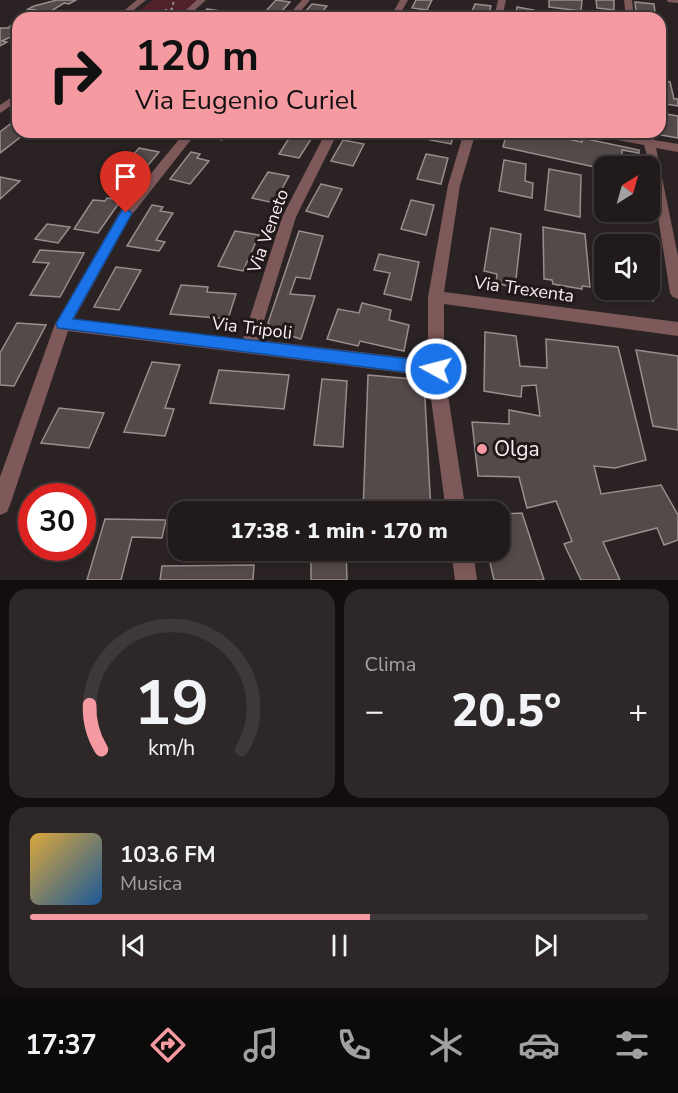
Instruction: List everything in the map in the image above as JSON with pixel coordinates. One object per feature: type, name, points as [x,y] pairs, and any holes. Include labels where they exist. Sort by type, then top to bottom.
[{"type":"street","points":[[126,12],[142,0]]},
{"type":"street","points":[[188,12],[202,0]]},
{"type":"street","points":[[295,12],[306,0]]},
{"type":"street","points":[[671,0],[678,1]]},
{"type":"street","points":[[0,110],[12,101]]},
{"type":"street","points":[[0,505],[63,324],[126,213],[186,138]]},
{"type":"street","name":"Via Veneto","points":[[248,347],[289,217],[329,138]]},
{"type":"street","points":[[454,501],[436,369],[435,297],[454,185],[468,138]]},
{"type":"street","points":[[647,138],[678,293]]},
{"type":"street","points":[[650,138],[678,148]]},
{"type":"street","name":"Via Trexenta","points":[[435,297],[678,329]]},
{"type":"street","name":"Via Tripoli","points":[[63,324],[436,369]]},
{"type":"street","points":[[463,561],[466,580]]},
{"type":"path","points":[[156,12],[172,9],[174,0]]},
{"type":"shaded area","points":[[153,0],[198,0],[184,12],[138,12]]},
{"type":"building","points":[[57,0],[76,0],[69,4],[64,3],[49,12],[32,12],[35,10],[28,9]]},
{"type":"building","points":[[276,0],[290,2],[281,12],[266,11]]},
{"type":"building","points":[[416,0],[432,0],[427,10],[412,8]]},
{"type":"building","points":[[549,0],[582,0],[581,11],[549,7]]},
{"type":"building","points":[[596,0],[614,0],[614,10],[597,8]]},
{"type":"building","points":[[635,2],[654,4],[655,12],[636,11]]},
{"type":"building","points":[[312,4],[327,6],[322,12],[305,12]]},
{"type":"building","points":[[475,4],[491,6],[489,12],[472,12]]},
{"type":"building","points":[[517,7],[534,10],[534,12],[516,12]]},
{"type":"building","points":[[207,9],[221,11],[220,12],[204,12]]},
{"type":"building","points":[[12,27],[12,36],[2,41],[7,42],[0,46],[0,28]]},
{"type":"building","points":[[666,81],[670,82],[674,99],[678,99],[678,106],[666,104]]},
{"type":"building","points":[[666,114],[678,116],[678,138],[666,136]]},
{"type":"building","points":[[12,123],[12,138],[19,138],[0,153],[0,132]]},
{"type":"building","points":[[289,138],[312,138],[299,158],[279,154]]},
{"type":"building","points":[[431,138],[453,138],[451,144],[430,140]]},
{"type":"building","points":[[505,138],[562,138],[582,142],[582,138],[639,150],[639,153],[622,150],[622,156],[594,156],[594,167],[503,147]]},
{"type":"building","points":[[343,140],[364,144],[353,166],[331,161]]},
{"type":"building","points":[[139,148],[159,152],[140,175],[119,171]]},
{"type":"building","points":[[191,152],[200,154],[197,158],[209,161],[190,184],[170,179]]},
{"type":"building","points":[[426,154],[448,158],[441,184],[417,179]]},
{"type":"building","points":[[504,160],[526,164],[525,181],[533,183],[532,198],[499,191]]},
{"type":"building","points":[[549,169],[581,175],[580,217],[545,210]]},
{"type":"building","points":[[268,172],[289,176],[274,203],[252,198]]},
{"type":"building","points":[[0,177],[20,181],[0,199]]},
{"type":"building","points":[[321,184],[342,189],[328,217],[306,211]]},
{"type":"building","points":[[107,198],[121,200],[98,233],[74,229],[93,200],[105,201]]},
{"type":"building","points":[[411,200],[434,205],[426,235],[401,229]]},
{"type":"building","points":[[152,205],[163,207],[160,211],[173,213],[156,240],[165,242],[159,251],[127,246]]},
{"type":"building","points":[[47,224],[70,227],[58,243],[35,239]]},
{"type":"building","points":[[543,227],[585,234],[590,287],[582,286],[582,289],[553,284],[552,280],[544,279]]},
{"type":"building","points":[[491,228],[521,234],[515,288],[496,283],[497,274],[484,271]]},
{"type":"building","points":[[235,231],[259,235],[243,271],[218,266]]},
{"type":"building","points":[[299,231],[323,236],[310,279],[296,277],[290,294],[315,296],[301,339],[274,331],[268,323]]},
{"type":"building","points":[[40,250],[84,253],[60,297],[30,295],[49,263],[33,262]]},
{"type":"building","points":[[379,254],[419,262],[411,300],[384,294],[390,273],[374,270]]},
{"type":"building","points":[[116,267],[141,270],[119,310],[94,307]]},
{"type":"building","points":[[181,285],[208,287],[207,292],[236,294],[228,319],[170,314]]},
{"type":"building","points":[[362,303],[391,310],[389,320],[409,325],[404,351],[360,341],[358,346],[327,339],[338,309],[359,313]]},
{"type":"building","points":[[17,323],[46,325],[14,386],[0,385],[0,353]]},
{"type":"building","points":[[485,332],[516,336],[520,366],[547,368],[546,339],[618,347],[646,460],[615,468],[594,466],[601,494],[661,485],[678,515],[678,540],[664,545],[657,528],[603,542],[620,580],[581,580],[564,544],[572,541],[556,501],[527,508],[519,477],[478,476],[472,422],[509,424],[509,410],[540,416],[536,385],[522,386],[521,397],[484,391]]},
{"type":"building","points":[[636,350],[678,356],[678,430],[653,426]]},
{"type":"building","points":[[152,362],[180,365],[165,408],[174,409],[165,436],[124,432]]},
{"type":"building","points":[[219,370],[289,375],[284,409],[210,403]]},
{"type":"building","points":[[368,375],[424,380],[430,501],[363,501]]},
{"type":"building","points":[[322,379],[347,381],[343,447],[314,445]]},
{"type":"building","points":[[59,408],[104,413],[89,448],[41,443]]},
{"type":"building","points":[[522,513],[544,580],[494,580],[490,561],[510,561],[510,514]]},
{"type":"building","points":[[105,519],[166,520],[162,538],[132,537],[121,580],[87,580],[93,561],[96,561],[96,550]]},
{"type":"building","points":[[311,561],[346,561],[347,580],[311,580]]},
{"type":"building","points":[[254,565],[253,580],[160,580],[162,566]]},
{"type":"place","name":"Olga","points":[[482,449]]},
{"type":"route","points":[[126,213],[63,324],[436,369]]}]
